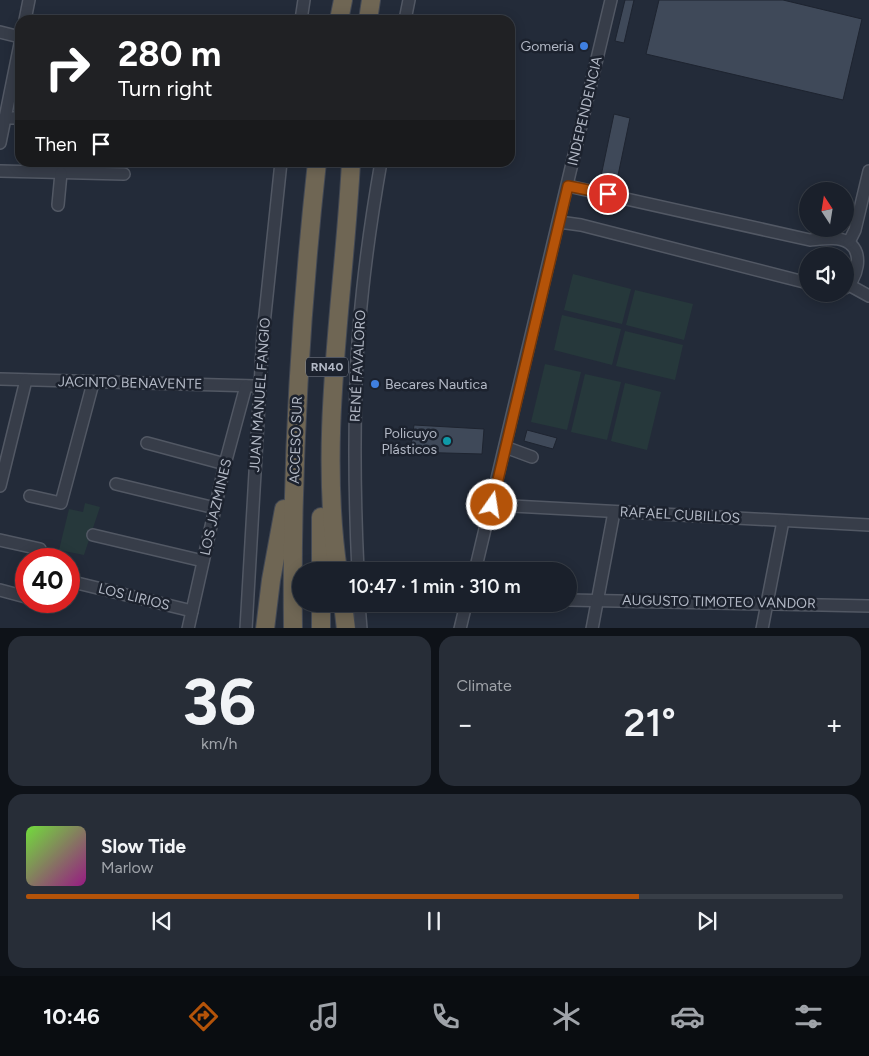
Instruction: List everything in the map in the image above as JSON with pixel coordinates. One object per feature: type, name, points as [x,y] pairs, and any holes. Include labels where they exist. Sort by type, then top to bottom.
[{"type":"highway","points":[[340,15],[343,0]]},
{"type":"highway","points":[[369,15],[371,0]]},
{"type":"highway","name":"ACCESO SUR","points":[[293,628],[296,426],[304,280],[316,167]]},
{"type":"highway","name":"ACCESO SUR","points":[[321,562],[323,423],[345,167]]},
{"type":"highway","points":[[337,562],[331,512],[330,424],[352,167]]},
{"type":"highway","points":[[266,628],[271,580],[284,513],[293,327],[304,280]]},
{"type":"highway","points":[[321,612],[321,628]]},
{"type":"highway","points":[[344,612],[346,628]]},
{"type":"street","points":[[26,15],[29,0]]},
{"type":"street","points":[[302,15],[304,0]]},
{"type":"street","points":[[406,15],[409,0]]},
{"type":"street","name":"INDEPENDENCIA","points":[[476,562],[492,505],[568,186],[610,0]]},
{"type":"street","points":[[0,32],[15,36]]},
{"type":"street","points":[[0,143],[15,69]]},
{"type":"street","points":[[5,118],[15,118]]},
{"type":"street","name":"JUAN MANUEL FANGIO","points":[[246,628],[260,386],[281,167]]},
{"type":"street","name":"RENÉ FAVALORO","points":[[358,562],[356,385],[364,273],[380,167]]},
{"type":"street","points":[[0,171],[124,174]]},
{"type":"street","points":[[849,242],[855,230],[869,171]]},
{"type":"street","points":[[58,205],[61,173]]},
{"type":"street","points":[[568,186],[810,240],[838,239],[849,242],[853,247]]},
{"type":"street","points":[[559,222],[581,225],[799,281]]},
{"type":"street","points":[[854,248],[857,258],[857,269],[854,274]]},
{"type":"street","points":[[854,289],[869,296]]},
{"type":"street","name":"JACINTO BENAVENTE","points":[[0,379],[260,386]]},
{"type":"street","points":[[3,488],[26,380]]},
{"type":"street","points":[[30,496],[61,503],[94,382]]},
{"type":"street","name":"LOS JAZMINES","points":[[188,628],[225,464],[246,386]]},
{"type":"street","points":[[147,442],[225,464]]},
{"type":"street","points":[[505,447],[532,457]]},
{"type":"street","points":[[116,484],[215,508]]},
{"type":"street","name":"RAFAEL CUBILLOS","points":[[492,505],[869,525]]},
{"type":"street","points":[[592,628],[614,512]]},
{"type":"street","points":[[762,628],[783,521]]},
{"type":"street","points":[[93,535],[203,561]]},
{"type":"street","points":[[0,540],[36,548]]},
{"type":"street","name":"LOS LIRIOS","points":[[80,584],[192,611]]},
{"type":"street","points":[[0,590],[15,594]]},
{"type":"street","name":"AUGUSTO TIMOTEO VANDOR","points":[[577,600],[869,606]]},
{"type":"street","points":[[360,612],[361,628]]},
{"type":"street","points":[[460,628],[464,612]]},
{"type":"shaded area","points":[[573,274],[631,289],[622,324],[564,310]]},
{"type":"shaded area","points":[[635,290],[693,304],[684,340],[626,325]]},
{"type":"shaded area","points":[[562,315],[621,329],[612,365],[554,350]]},
{"type":"shaded area","points":[[625,331],[683,345],[675,380],[616,366]]},
{"type":"shaded area","points":[[545,364],[581,372],[567,430],[531,422]]},
{"type":"shaded area","points":[[585,374],[621,382],[607,440],[571,432]]},
{"type":"shaded area","points":[[625,383],[661,392],[647,450],[611,441]]},
{"type":"shaded area","points":[[85,503],[100,507],[84,555],[80,554],[80,548],[59,548],[69,509],[83,512]]},
{"type":"building","points":[[625,0],[634,0],[624,43],[615,41]]},
{"type":"building","points":[[659,0],[783,0],[862,19],[843,100],[646,54]]},
{"type":"building","points":[[614,114],[630,118],[616,185],[600,181]]},
{"type":"building","name":"Policuyo Plásticos","points":[[414,425],[484,429],[482,454],[410,452]]},
{"type":"building","points":[[527,430],[557,438],[553,449],[524,441]]},
{"type":"place","name":"Gomeria","points":[[584,46]]},
{"type":"place","name":"Becares Nautica","points":[[375,384]]},
{"type":"place","name":"Policuyo Plásticos","points":[[447,441]]},
{"type":"route","points":[[492,505],[568,186],[608,194]]}]
